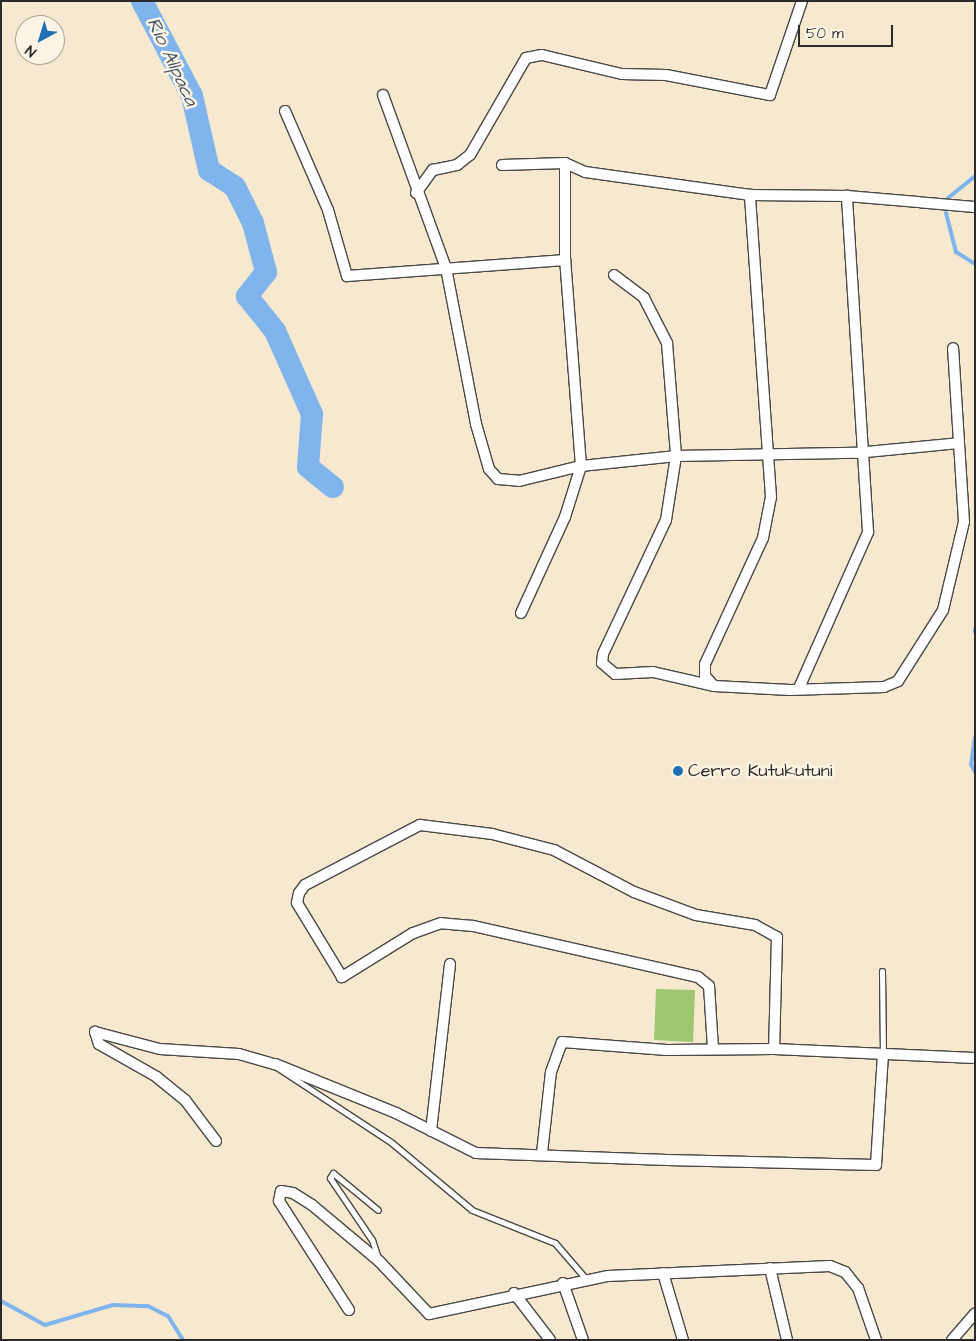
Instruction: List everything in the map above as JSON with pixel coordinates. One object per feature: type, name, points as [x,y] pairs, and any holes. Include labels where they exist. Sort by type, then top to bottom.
[{"type":"street","points":[[416,193],[434,170],[457,165],[470,155],[526,58],[542,55],[622,74],[666,76],[770,95],[802,1]]},
{"type":"street","points":[[383,95],[416,193],[446,268],[489,469],[505,482],[581,466],[676,456],[856,453],[865,448],[959,443]]},
{"type":"street","points":[[284,111],[328,210],[347,276],[565,260]]},
{"type":"street","points":[[521,613],[565,517],[581,466],[565,260],[565,163]]},
{"type":"street","points":[[502,166],[565,163],[585,172],[750,195],[847,196],[975,206]]},
{"type":"street","points":[[714,686],[706,676],[704,664],[763,538],[772,497],[750,195]]},
{"type":"street","points":[[799,688],[864,548],[868,532],[865,448],[847,196]]},
{"type":"street","points":[[614,275],[644,298],[666,343],[676,456],[666,520],[602,664],[615,674],[653,672],[714,686],[799,688],[884,687],[904,674],[943,610],[964,522],[965,479],[959,443],[953,348]]},
{"type":"street","points":[[713,1049],[709,986],[698,977],[472,926],[441,923],[413,933],[342,977],[297,903],[299,893],[305,885],[420,824],[492,834],[554,850],[634,892],[696,915],[755,925],[777,937],[774,1049]]},
{"type":"street","points":[[431,1131],[450,964]]},
{"type":"street","points":[[216,1141],[185,1100],[157,1077],[100,1044],[95,1032],[160,1050],[239,1054],[275,1064],[431,1131],[476,1153],[542,1153],[876,1165],[884,1054]]},
{"type":"street","points":[[542,1153],[551,1072],[562,1042],[975,1058]]},
{"type":"street","points":[[349,1310],[279,1201],[281,1191],[294,1193],[312,1205],[379,1261],[429,1314],[439,1315],[514,1293],[587,1280],[663,1273],[830,1266],[845,1272],[858,1288],[876,1340]]},
{"type":"street","points":[[770,1268],[787,1340]]},
{"type":"street","points":[[663,1273],[683,1340]]},
{"type":"street","points":[[563,1283],[583,1340]]},
{"type":"street","points":[[514,1293],[550,1340]]},
{"type":"street","points":[[952,1340],[975,1314]]},
{"type":"lane","points":[[882,971],[884,1054]]},
{"type":"lane","points":[[275,1064],[285,1076],[392,1143],[472,1210],[555,1243],[587,1280]]},
{"type":"lane","points":[[378,1210],[333,1173],[330,1178],[372,1240],[379,1261]]},
{"type":"green space","points":[[656,989],[695,990],[693,1042],[654,1040]]},
{"type":"waterway","name":"Río Allpaca","points":[[142,1],[192,96],[209,170],[235,187],[253,223],[266,272],[247,296],[275,331],[312,414],[308,467],[333,487]]},
{"type":"waterway","points":[[948,198],[975,176]]},
{"type":"waterway","points":[[946,213],[956,252],[975,264]]},
{"type":"waterway","points":[[975,737],[971,764],[975,772]]},
{"type":"waterway","points":[[1,1301],[45,1325],[113,1305],[148,1306],[168,1316],[183,1340]]},
{"type":"place","name":"Cerro Kutukutuni","points":[[678,771]]}]
